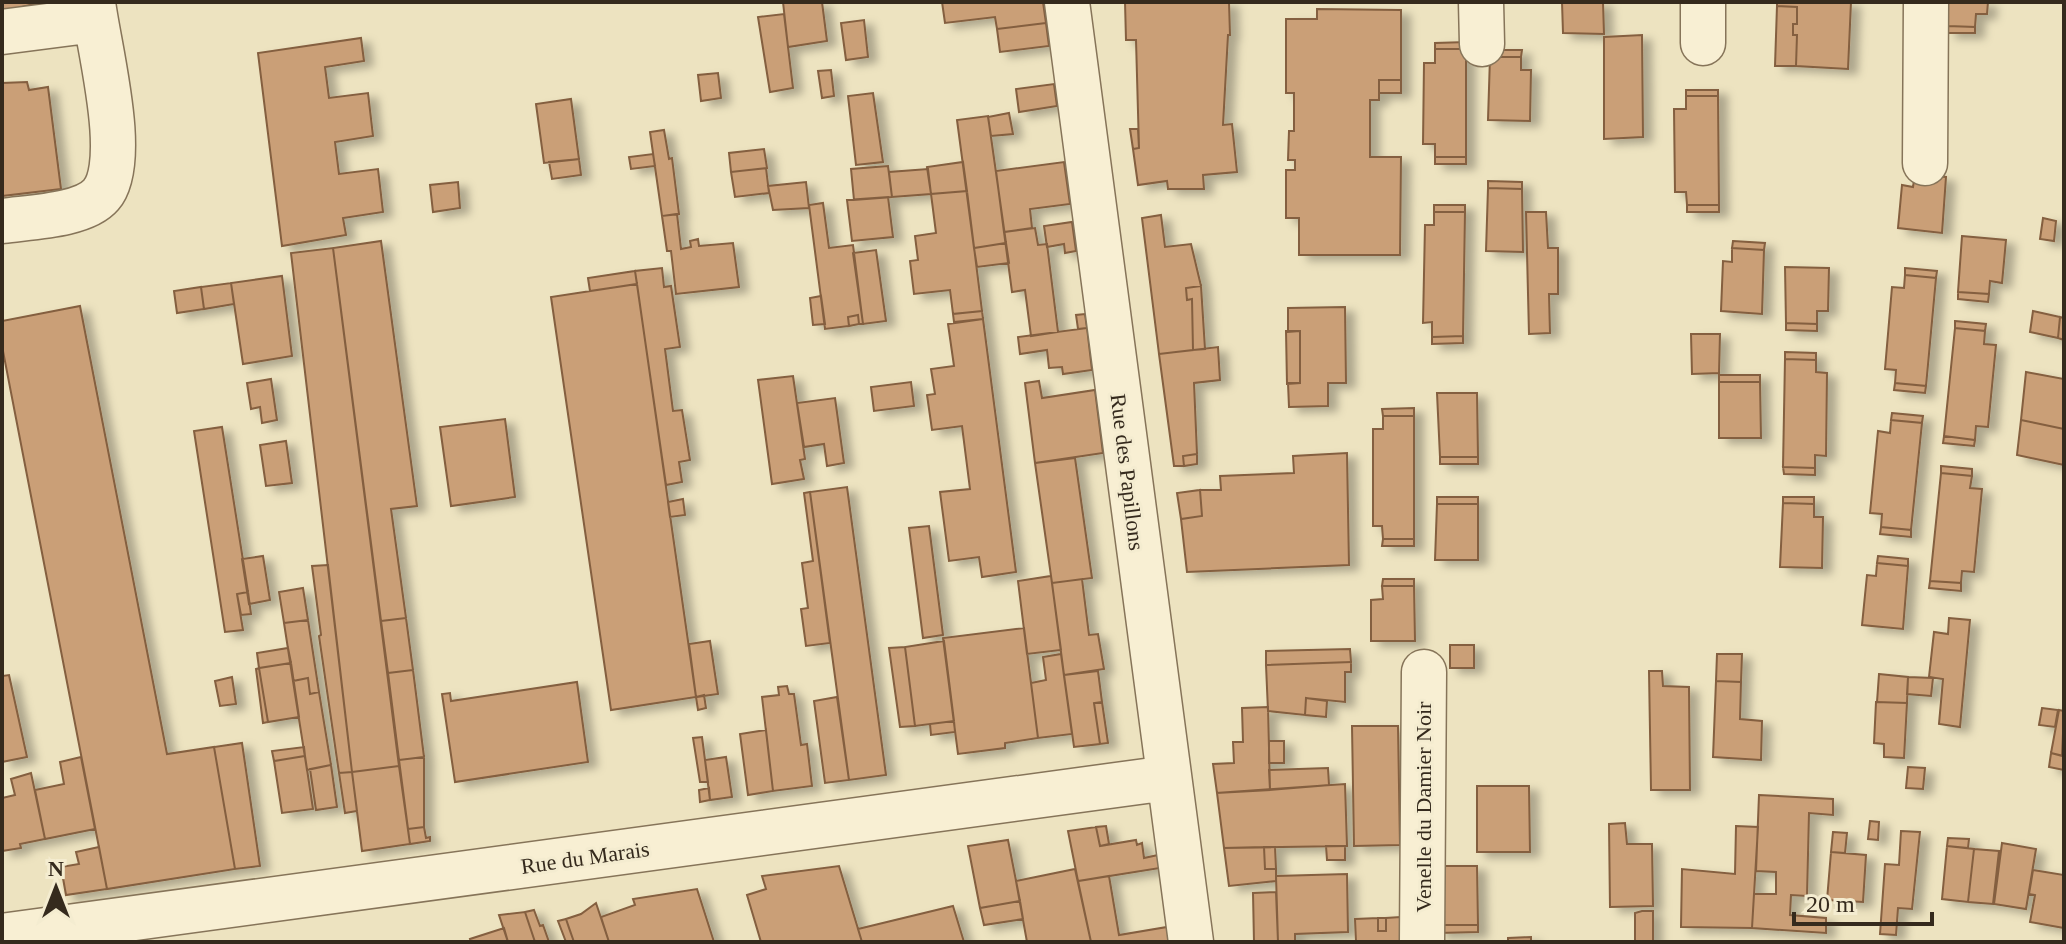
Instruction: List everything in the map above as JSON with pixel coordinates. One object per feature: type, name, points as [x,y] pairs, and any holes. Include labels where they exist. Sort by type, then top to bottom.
[{"type":"street","name":"Rue des Papillons","points":[[1067,2],[1191,942]]},
{"type":"street","points":[[1925,163],[1926,2]]},
{"type":"street","points":[[2,32],[94,11],[114,135],[113,167],[102,195],[77,210],[2,221]]},
{"type":"street","name":"Venelle du Damier Noir","points":[[1422,942],[1424,672]]},
{"type":"street","name":"Rue du Marais","points":[[5,923],[1168,778]]},
{"type":"building","points":[[2,2],[42,2],[2,12]]},
{"type":"building","points":[[783,2],[822,2],[827,41],[788,47]]},
{"type":"building","points":[[942,2],[1043,2],[1046,23],[997,29],[995,17],[945,23]]},
{"type":"building","points":[[1125,2],[1229,2],[1230,35],[1223,125],[1232,124],[1237,172],[1203,175],[1204,189],[1168,189],[1167,181],[1138,185],[1133,149],[1139,148],[1136,40],[1126,40]]},
{"type":"building","points":[[1562,2],[1603,2],[1604,34],[1563,33]]},
{"type":"building","points":[[1777,2],[1851,2],[1848,69],[1796,66],[1797,35],[1793,35],[1793,24],[1797,24],[1797,7],[1777,6]]},
{"type":"building","points":[[1947,2],[1988,2],[1987,14],[1976,14],[1975,27],[1948,26]]},
{"type":"building","points":[[1777,6],[1797,7],[1797,24],[1793,24],[1793,35],[1797,35],[1796,66],[1775,66]]},
{"type":"building","points":[[1317,9],[1401,10],[1401,80],[1379,80],[1379,100],[1370,100],[1370,157],[1401,157],[1400,255],[1299,255],[1299,218],[1286,218],[1286,170],[1295,170],[1295,160],[1288,160],[1289,131],[1294,131],[1294,93],[1286,93],[1286,19],[1317,19]]},
{"type":"building","points":[[784,14],[793,88],[770,92],[758,17]]},
{"type":"building","points":[[864,20],[868,57],[846,60],[841,23]]},
{"type":"building","points":[[1046,23],[1049,46],[1000,52],[997,29]]},
{"type":"building","points":[[1948,26],[1975,27],[1975,33],[1947,33]]},
{"type":"building","points":[[1642,35],[1643,137],[1604,139],[1604,37]]},
{"type":"building","points":[[361,38],[364,61],[325,67],[329,98],[368,93],[373,136],[335,142],[339,174],[378,169],[383,212],[343,218],[346,235],[282,246],[258,53]]},
{"type":"building","points":[[1467,42],[1466,49],[1435,49],[1435,43]]},
{"type":"building","points":[[1435,49],[1466,49],[1466,157],[1435,157],[1435,144],[1423,144],[1424,63],[1435,63]]},
{"type":"building","points":[[1490,50],[1522,50],[1521,57],[1490,57]]},
{"type":"building","points":[[1490,57],[1521,57],[1521,70],[1531,70],[1530,121],[1488,120]]},
{"type":"building","points":[[831,70],[834,96],[822,98],[818,71]]},
{"type":"building","points":[[718,73],[721,98],[701,101],[698,75]]},
{"type":"building","points":[[1379,80],[1401,80],[1401,93],[1379,93]]},
{"type":"building","points":[[27,82],[29,90],[48,87],[61,189],[2,196],[2,83]]},
{"type":"building","points":[[1054,84],[1057,106],[1019,112],[1016,89]]},
{"type":"building","points":[[1686,90],[1718,90],[1718,96],[1686,96]]},
{"type":"building","points":[[873,93],[883,162],[856,165],[848,96]]},
{"type":"building","points":[[1686,96],[1718,96],[1719,205],[1687,205],[1686,192],[1675,192],[1674,109],[1686,109]]},
{"type":"building","points":[[571,99],[579,159],[544,163],[536,104]]},
{"type":"building","points":[[1009,113],[1013,134],[991,136],[988,117]]},
{"type":"building","points":[[988,116],[1006,243],[974,248],[957,120]]},
{"type":"building","points":[[1130,129],[1138,129],[1139,148],[1133,149]]},
{"type":"building","points":[[664,130],[669,159],[672,158],[679,214],[662,216],[650,132]]},
{"type":"building","points":[[764,149],[767,168],[731,172],[729,153]]},
{"type":"building","points":[[653,154],[655,166],[631,169],[629,157]]},
{"type":"building","points":[[1435,157],[1466,157],[1466,164],[1435,164]]},
{"type":"building","points":[[579,159],[581,175],[552,179],[549,162]]},
{"type":"building","points":[[963,162],[967,191],[931,194],[927,167]]},
{"type":"building","points":[[1064,162],[1070,204],[1030,209],[1032,228],[1004,232],[996,171]]},
{"type":"building","points":[[888,166],[892,197],[854,200],[851,169]]},
{"type":"building","points":[[766,168],[769,193],[735,197],[731,172]]},
{"type":"building","points":[[928,169],[931,194],[892,197],[889,172]]},
{"type":"building","points":[[1915,174],[1946,177],[1942,233],[1898,228],[1902,185],[1913,187]]},
{"type":"building","points":[[1488,181],[1522,182],[1522,189],[1488,188]]},
{"type":"building","points":[[458,182],[460,208],[433,212],[430,185]]},
{"type":"building","points":[[806,182],[809,208],[773,210],[768,186]]},
{"type":"building","points":[[1488,188],[1522,189],[1523,252],[1486,251]]},
{"type":"building","points":[[967,191],[982,311],[953,314],[950,290],[914,294],[910,261],[918,260],[915,236],[936,233],[931,194]]},
{"type":"building","points":[[888,197],[893,237],[852,241],[847,200]]},
{"type":"building","points":[[823,203],[829,248],[853,245],[863,324],[859,324],[858,315],[848,317],[849,326],[825,329],[809,205]]},
{"type":"building","points":[[1434,205],[1465,205],[1465,212],[1434,212]]},
{"type":"building","points":[[1687,205],[1719,205],[1719,212],[1687,212]]},
{"type":"building","points":[[1434,212],[1465,212],[1463,336],[1432,337],[1432,322],[1423,323],[1425,225],[1434,225]]},
{"type":"building","points":[[1526,212],[1546,212],[1548,248],[1558,248],[1558,294],[1549,294],[1550,333],[1529,334]]},
{"type":"building","points":[[677,214],[681,249],[691,247],[690,241],[698,239],[699,246],[733,243],[739,287],[676,294],[671,251],[667,251],[662,216]]},
{"type":"building","points":[[1161,215],[1165,247],[1191,244],[1201,286],[1186,288],[1187,300],[1192,299],[1193,350],[1159,354],[1142,218]]},
{"type":"building","points":[[2043,218],[2056,221],[2054,241],[2040,239]]},
{"type":"building","points":[[1072,222],[1076,251],[1065,253],[1064,244],[1047,247],[1044,226]]},
{"type":"building","points":[[1035,228],[1038,245],[1047,244],[1058,332],[1031,336],[1025,290],[1012,292],[1004,232]]},
{"type":"building","points":[[1962,236],[2006,240],[2002,283],[1990,281],[1989,294],[1958,292]]},
{"type":"building","points":[[381,241],[417,506],[391,509],[406,618],[381,621],[333,248]]},
{"type":"building","points":[[1733,241],[1765,243],[1764,250],[1732,248]]},
{"type":"building","points":[[1006,243],[1009,263],[977,267],[974,248]]},
{"type":"building","points":[[333,248],[399,766],[352,772],[291,253]]},
{"type":"building","points":[[1732,248],[1764,250],[1762,314],[1721,311],[1723,261],[1732,262]]},
{"type":"building","points":[[876,250],[886,321],[863,324],[853,253]]},
{"type":"building","points":[[1785,267],[1829,268],[1828,311],[1817,311],[1817,324],[1786,323]]},
{"type":"building","points":[[662,268],[664,287],[671,286],[680,347],[665,349],[673,411],[682,410],[690,460],[679,462],[682,482],[666,485],[635,271]]},
{"type":"building","points":[[1905,268],[1937,271],[1936,278],[1905,275]]},
{"type":"building","points":[[635,271],[637,284],[590,291],[588,278]]},
{"type":"building","points":[[1905,275],[1936,278],[1926,386],[1895,383],[1896,370],[1885,369],[1892,287],[1904,288]]},
{"type":"building","points":[[282,276],[292,356],[243,364],[231,283]]},
{"type":"building","points":[[231,283],[234,304],[204,309],[201,287]]},
{"type":"building","points":[[637,284],[696,697],[611,710],[551,297]]},
{"type":"building","points":[[1201,286],[1205,349],[1193,350],[1192,299],[1187,300],[1186,288]]},
{"type":"building","points":[[201,287],[204,309],[177,313],[174,291]]},
{"type":"building","points":[[1958,292],[1989,294],[1988,302],[1958,299]]},
{"type":"building","points":[[821,296],[825,324],[813,325],[810,298]]},
{"type":"building","points":[[80,306],[167,754],[214,747],[235,869],[107,889],[2,346],[2,321]]},
{"type":"building","points":[[1345,307],[1346,383],[1328,383],[1328,406],[1289,407],[1288,383],[1300,383],[1300,331],[1288,332],[1288,308]]},
{"type":"building","points":[[982,311],[983,319],[954,322],[953,314]]},
{"type":"building","points":[[2033,311],[2060,317],[2058,338],[2030,332]]},
{"type":"building","points":[[1085,314],[1087,328],[1078,329],[1076,315]]},
{"type":"building","points":[[858,315],[859,324],[849,326],[848,317]]},
{"type":"building","points":[[2060,317],[2064,318],[2064,340],[2058,338]]},
{"type":"building","points":[[983,319],[1016,572],[982,577],[979,557],[949,561],[940,492],[970,489],[962,426],[932,430],[927,395],[935,394],[931,369],[954,366],[948,324]]},
{"type":"building","points":[[1955,321],[1986,324],[1985,331],[1955,328]]},
{"type":"building","points":[[1786,323],[1817,324],[1817,331],[1786,330]]},
{"type":"building","points":[[1087,328],[1092,370],[1063,374],[1062,367],[1049,368],[1047,350],[1020,354],[1018,337]]},
{"type":"building","points":[[1955,328],[1985,331],[1984,344],[1996,345],[1988,427],[1976,426],[1975,440],[1944,436]]},
{"type":"building","points":[[1286,331],[1300,331],[1300,383],[1287,384]]},
{"type":"building","points":[[1691,334],[1720,334],[1719,373],[1692,374]]},
{"type":"building","points":[[1463,336],[1463,343],[1432,344],[1432,337]]},
{"type":"building","points":[[1218,347],[1220,380],[1194,383],[1197,454],[1183,456],[1184,466],[1174,466],[1159,354]]},
{"type":"building","points":[[1785,352],[1816,353],[1816,360],[1785,359]]},
{"type":"building","points":[[1785,359],[1816,360],[1816,372],[1827,373],[1826,456],[1815,455],[1815,468],[1783,467]]},
{"type":"building","points":[[2026,372],[2064,379],[2064,429],[2021,420]]},
{"type":"building","points":[[1719,375],[1760,375],[1760,382],[1719,382]]},
{"type":"building","points":[[793,376],[805,459],[800,460],[804,479],[772,484],[758,380]]},
{"type":"building","points":[[271,379],[277,420],[262,423],[260,407],[251,409],[247,383]]},
{"type":"building","points":[[1039,381],[1042,398],[1095,390],[1103,453],[1035,463],[1025,383]]},
{"type":"building","points":[[911,382],[914,406],[874,411],[871,387]]},
{"type":"building","points":[[1719,382],[1760,382],[1761,438],[1719,438]]},
{"type":"building","points":[[1895,383],[1926,386],[1925,393],[1894,390]]},
{"type":"building","points":[[1437,393],[1477,393],[1478,457],[1440,457]]},
{"type":"building","points":[[835,398],[844,463],[827,466],[824,444],[804,447],[797,403]]},
{"type":"building","points":[[1414,408],[1414,416],[1383,416],[1382,409]]},
{"type":"building","points":[[1892,413],[1923,416],[1922,423],[1891,420]]},
{"type":"building","points":[[1383,416],[1414,416],[1414,539],[1383,539],[1382,526],[1373,526],[1373,429],[1383,429]]},
{"type":"building","points":[[505,419],[515,497],[451,506],[440,427]]},
{"type":"building","points":[[1891,420],[1922,423],[1911,530],[1881,527],[1882,514],[1870,513],[1878,431],[1890,433]]},
{"type":"building","points":[[2021,420],[2064,429],[2064,465],[2017,455]]},
{"type":"building","points":[[222,427],[248,592],[237,594],[243,630],[225,632],[194,431]]},
{"type":"building","points":[[1944,436],[1975,440],[1974,446],[1943,443]]},
{"type":"building","points":[[286,441],[292,483],[266,486],[260,445]]},
{"type":"building","points":[[1347,453],[1349,565],[1187,572],[1181,519],[1202,516],[1200,490],[1221,490],[1220,476],[1294,473],[1293,456]]},
{"type":"building","points":[[1197,454],[1197,464],[1184,466],[1183,456]]},
{"type":"building","points":[[1440,457],[1478,457],[1478,464],[1440,464]]},
{"type":"building","points":[[1075,458],[1092,578],[1052,583],[1035,463]]},
{"type":"building","points":[[1941,466],[1972,469],[1972,476],[1941,473]]},
{"type":"building","points":[[1783,467],[1815,468],[1815,475],[1784,474]]},
{"type":"building","points":[[1941,473],[1972,476],[1970,488],[1982,489],[1974,572],[1962,571],[1961,583],[1930,581]]},
{"type":"building","points":[[847,487],[886,775],[849,780],[810,492]]},
{"type":"building","points":[[1200,490],[1202,516],[1181,519],[1177,493]]},
{"type":"building","points":[[810,492],[830,643],[806,646],[801,609],[808,608],[802,563],[813,561],[804,493]]},
{"type":"building","points":[[1437,497],[1478,497],[1478,504],[1437,504]]},
{"type":"building","points":[[1783,497],[1814,497],[1814,504],[1783,503]]},
{"type":"building","points":[[683,499],[685,515],[670,517],[668,502]]},
{"type":"building","points":[[1783,503],[1814,504],[1814,517],[1823,517],[1822,568],[1780,567]]},
{"type":"building","points":[[1437,504],[1478,504],[1478,560],[1435,560]]},
{"type":"building","points":[[929,526],[943,635],[923,638],[909,528]]},
{"type":"building","points":[[1881,527],[1911,530],[1911,537],[1880,534]]},
{"type":"building","points":[[1383,539],[1414,539],[1414,546],[1382,546]]},
{"type":"building","points":[[263,556],[270,600],[249,604],[242,559]]},
{"type":"building","points":[[1878,556],[1908,559],[1908,566],[1877,563]]},
{"type":"building","points":[[1877,563],[1908,566],[1903,629],[1862,625],[1867,575],[1876,576]]},
{"type":"building","points":[[328,565],[352,772],[339,773],[319,636],[312,566]]},
{"type":"building","points":[[1051,576],[1061,650],[1027,654],[1018,581]]},
{"type":"building","points":[[1082,579],[1089,635],[1098,634],[1104,669],[1064,675],[1052,583]]},
{"type":"building","points":[[1383,579],[1414,579],[1414,586],[1382,586]]},
{"type":"building","points":[[1930,581],[1961,583],[1961,591],[1929,588]]},
{"type":"building","points":[[1382,586],[1414,586],[1415,641],[1371,641],[1371,600],[1383,599]]},
{"type":"building","points":[[303,588],[308,620],[284,623],[279,592]]},
{"type":"building","points":[[248,592],[251,614],[241,615],[237,594]]},
{"type":"building","points":[[406,618],[413,670],[388,673],[381,621]]},
{"type":"building","points":[[1949,618],[1970,620],[1960,727],[1939,724],[1943,679],[1929,677],[1934,632],[1948,634]]},
{"type":"building","points":[[308,620],[319,692],[310,694],[308,678],[293,681],[284,623]]},
{"type":"building","points":[[1024,628],[1038,738],[1005,743],[1005,748],[958,754],[943,638]]},
{"type":"building","points":[[710,641],[718,694],[696,697],[689,644]]},
{"type":"building","points":[[944,641],[954,721],[915,726],[905,647]]},
{"type":"building","points":[[1450,645],[1474,645],[1474,668],[1450,668]]},
{"type":"building","points":[[905,647],[915,726],[900,727],[889,648]]},
{"type":"building","points":[[288,648],[291,663],[259,668],[257,653]]},
{"type":"building","points":[[1350,649],[1351,662],[1266,665],[1266,651]]},
{"type":"building","points":[[1061,654],[1072,734],[1038,738],[1031,683],[1046,680],[1043,657]]},
{"type":"building","points":[[1717,654],[1742,654],[1741,682],[1716,681]]},
{"type":"building","points":[[1351,662],[1351,672],[1345,672],[1345,702],[1306,698],[1305,715],[1268,711],[1266,665]]},
{"type":"building","points":[[291,663],[299,717],[268,722],[259,668]]},
{"type":"building","points":[[259,668],[268,722],[263,723],[256,669]]},
{"type":"building","points":[[413,670],[424,757],[399,760],[388,673]]},
{"type":"building","points":[[1098,671],[1102,702],[1094,703],[1100,744],[1074,747],[1064,675]]},
{"type":"building","points":[[1649,671],[1662,671],[1663,686],[1689,687],[1690,790],[1651,790]]},
{"type":"building","points":[[1879,674],[1908,677],[1907,703],[1877,702]]},
{"type":"building","points":[[9,675],[27,757],[2,762],[2,676]]},
{"type":"building","points":[[232,677],[236,704],[220,706],[215,681]]},
{"type":"building","points":[[1908,677],[1933,678],[1931,696],[1907,694]]},
{"type":"building","points":[[308,678],[310,694],[319,692],[331,765],[307,770],[293,681]]},
{"type":"building","points":[[1716,681],[1741,682],[1740,719],[1762,721],[1761,760],[1713,757]]},
{"type":"building","points":[[577,682],[588,762],[455,782],[442,694],[450,693],[451,701]]},
{"type":"building","points":[[787,686],[789,694],[794,694],[801,745],[807,744],[812,786],[773,791],[762,697],[779,695],[778,687]]},
{"type":"building","points":[[704,695],[706,708],[698,710],[696,697]]},
{"type":"building","points":[[837,697],[849,780],[825,783],[814,701]]},
{"type":"building","points":[[1306,698],[1327,701],[1326,717],[1305,715]]},
{"type":"building","points":[[1102,702],[1108,743],[1100,744],[1094,703]]},
{"type":"building","points":[[1876,702],[1907,703],[1904,758],[1884,757],[1884,744],[1874,743]]},
{"type":"building","points":[[1268,707],[1270,790],[1217,793],[1213,764],[1234,763],[1233,742],[1243,742],[1242,708]]},
{"type":"building","points":[[2042,708],[2058,710],[2055,727],[2039,725]]},
{"type":"building","points":[[2059,710],[2064,711],[2062,756],[2051,753]]},
{"type":"building","points":[[954,721],[955,732],[931,735],[930,724]]},
{"type":"building","points":[[1352,726],[1398,726],[1400,845],[1354,846]]},
{"type":"building","points":[[766,730],[773,791],[748,795],[740,734]]},
{"type":"building","points":[[702,737],[708,782],[700,782],[693,738]]},
{"type":"building","points":[[1269,741],[1284,741],[1284,763],[1269,763]]},
{"type":"building","points":[[242,743],[260,866],[235,869],[214,747]]},
{"type":"building","points":[[304,747],[305,756],[274,761],[272,751]]},
{"type":"building","points":[[2051,753],[2064,756],[2064,770],[2049,767]]},
{"type":"building","points":[[305,756],[313,809],[282,813],[274,761]]},
{"type":"building","points":[[81,757],[95,829],[45,839],[35,790],[64,784],[60,762]]},
{"type":"building","points":[[424,757],[424,827],[408,829],[399,760]]},
{"type":"building","points":[[726,757],[732,797],[710,800],[705,760]]},
{"type":"building","points":[[331,765],[337,807],[316,810],[310,769]]},
{"type":"building","points":[[399,766],[410,844],[362,851],[352,772]]},
{"type":"building","points":[[1908,767],[1925,768],[1923,789],[1906,788]]},
{"type":"building","points":[[1328,768],[1329,785],[1270,790],[1269,770]]},
{"type":"building","points":[[352,772],[357,811],[345,813],[339,773]]},
{"type":"building","points":[[31,773],[45,839],[2,851],[2,798],[15,795],[11,779]]},
{"type":"building","points":[[1345,784],[1347,846],[1224,848],[1217,793]]},
{"type":"building","points":[[1477,786],[1529,786],[1530,852],[1477,852]]},
{"type":"building","points":[[709,788],[710,800],[700,802],[699,790]]},
{"type":"building","points":[[1759,795],[1833,799],[1833,815],[1809,813],[1807,896],[1791,895],[1790,915],[1826,918],[1826,933],[1752,928],[1754,894],[1776,894],[1776,872],[1756,871]]},
{"type":"building","points":[[1870,821],[1879,822],[1878,840],[1868,839]]},
{"type":"building","points":[[1625,823],[1627,844],[1652,844],[1653,906],[1610,907],[1609,824]]},
{"type":"building","points":[[1106,826],[1109,844],[1100,846],[1096,827]]},
{"type":"building","points":[[1736,826],[1758,827],[1752,928],[1681,927],[1682,869],[1735,874]]},
{"type":"building","points":[[424,827],[426,838],[430,837],[430,841],[410,844],[408,829]]},
{"type":"building","points":[[1096,827],[1100,846],[1136,840],[1137,845],[1142,843],[1144,858],[1158,855],[1160,868],[1078,881],[1068,831]]},
{"type":"building","points":[[1901,831],[1920,832],[1912,909],[1898,908],[1896,935],[1880,934],[1885,864],[1899,865]]},
{"type":"building","points":[[1833,832],[1847,833],[1845,853],[1831,852]]},
{"type":"building","points":[[1948,838],[1969,839],[1968,848],[1947,846]]},
{"type":"building","points":[[1008,840],[1020,901],[980,908],[968,846]]},
{"type":"building","points":[[2002,843],[2036,849],[2026,909],[1994,904]]},
{"type":"building","points":[[1326,846],[1345,846],[1345,860],[1327,860]]},
{"type":"building","points":[[1947,846],[1974,849],[1968,902],[1942,899]]},
{"type":"building","points":[[99,847],[107,889],[66,895],[61,867],[79,864],[76,852]]},
{"type":"building","points":[[1264,847],[1275,847],[1276,869],[1265,869]]},
{"type":"building","points":[[1264,847],[1265,869],[1276,869],[1276,881],[1229,886],[1224,848]]},
{"type":"building","points":[[1974,849],[1999,851],[1993,904],[1968,902]]},
{"type":"building","points":[[1831,852],[1866,855],[1863,902],[1827,900]]},
{"type":"building","points":[[839,866],[862,942],[761,942],[747,895],[766,889],[762,876]]},
{"type":"building","points":[[1435,866],[1477,866],[1478,925],[1438,925]]},
{"type":"building","points":[[1075,869],[1091,942],[1027,942],[1016,881]]},
{"type":"building","points":[[2033,870],[2064,875],[2064,928],[2030,922],[2035,895],[2029,894]]},
{"type":"building","points":[[1347,874],[1348,932],[1295,934],[1295,942],[1278,942],[1276,876]]},
{"type":"building","points":[[1109,876],[1119,935],[1167,927],[1169,942],[1091,942],[1078,881]]},
{"type":"building","points":[[697,889],[714,942],[609,942],[601,917],[635,905],[633,899]]},
{"type":"building","points":[[1276,892],[1278,942],[1254,942],[1253,893]]},
{"type":"building","points":[[1020,901],[1023,919],[984,925],[980,908]]},
{"type":"building","points":[[596,903],[609,942],[574,942],[566,919],[581,914]]},
{"type":"building","points":[[953,906],[964,942],[862,942],[858,929]]},
{"type":"building","points":[[534,910],[549,942],[535,942],[525,912]]},
{"type":"building","points":[[1653,911],[1653,942],[1635,942],[1635,913]]},
{"type":"building","points":[[525,912],[535,942],[508,942],[499,915]]},
{"type":"building","points":[[1400,917],[1400,942],[1356,942],[1355,919],[1378,918],[1378,931],[1386,931],[1386,918]]},
{"type":"building","points":[[1378,918],[1386,918],[1386,931],[1378,931]]},
{"type":"building","points":[[566,919],[574,942],[566,942],[558,921]]},
{"type":"building","points":[[1438,925],[1478,925],[1478,932],[1438,933]]},
{"type":"building","points":[[504,928],[508,942],[471,942],[470,939]]},
{"type":"building","points":[[1531,937],[1531,942],[1508,942],[1508,938]]}]
